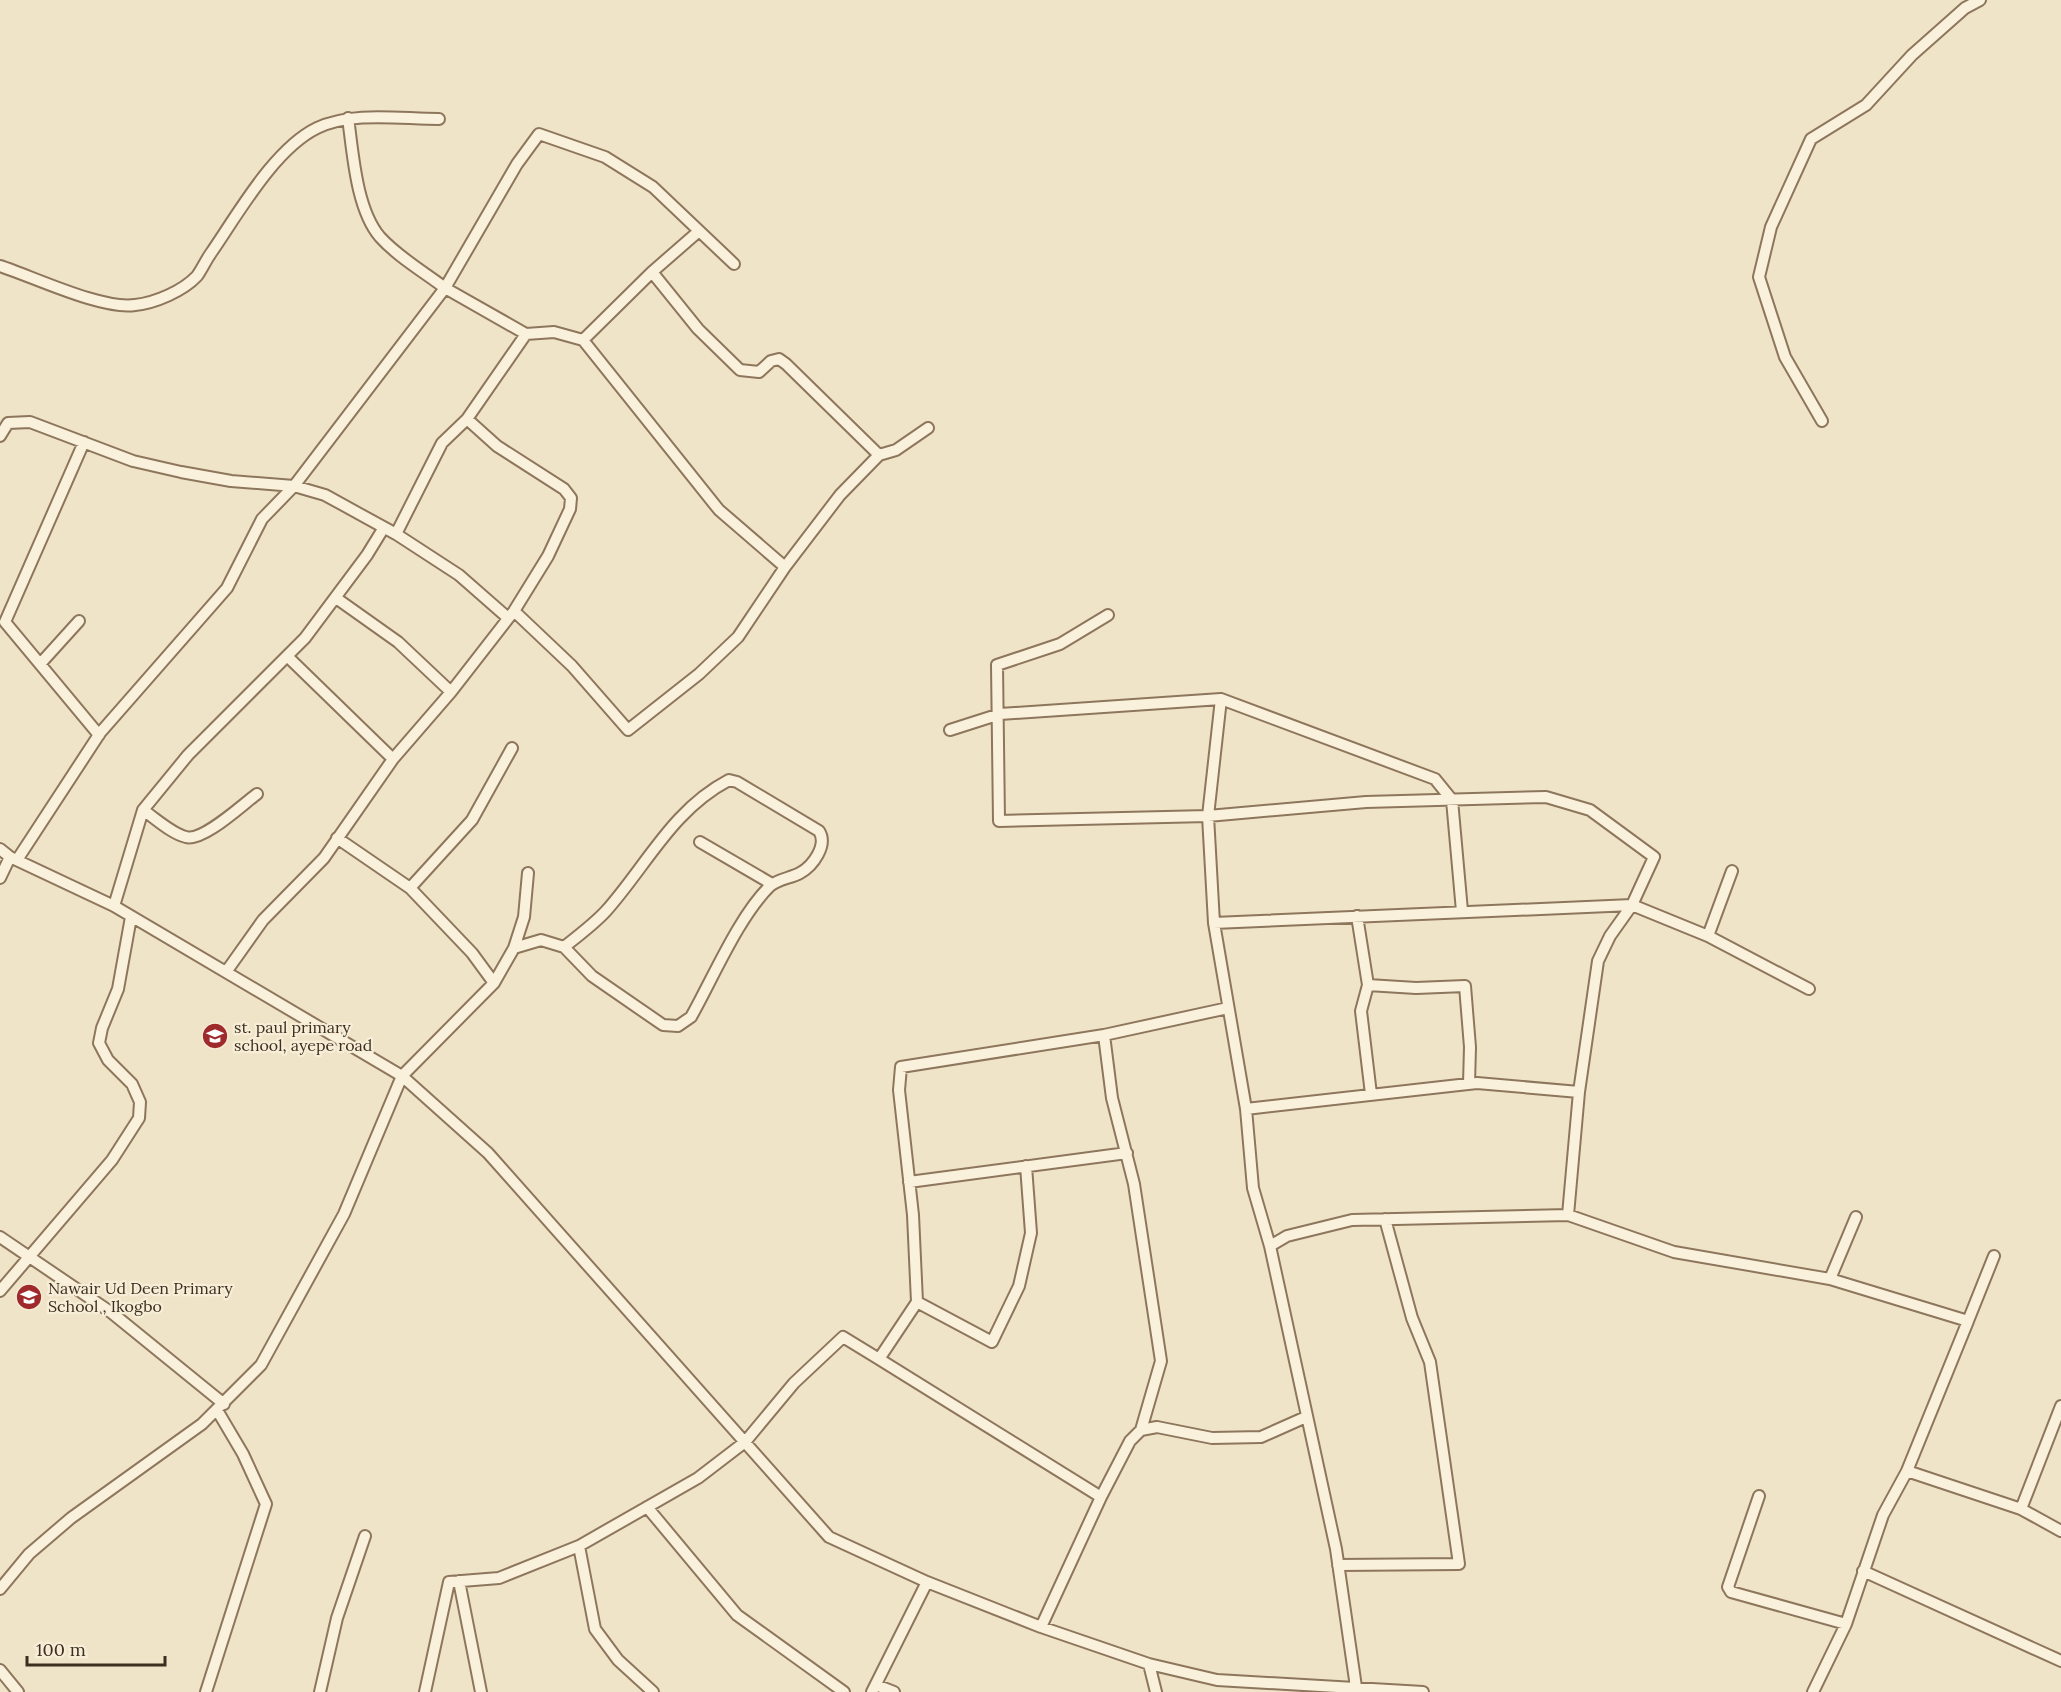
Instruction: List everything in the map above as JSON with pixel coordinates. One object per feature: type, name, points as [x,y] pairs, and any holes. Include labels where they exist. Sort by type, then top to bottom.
[{"type":"street","points":[[1955,0],[1965,8]]},
{"type":"street","points":[[1822,421],[1785,357],[1759,277],[1771,227],[1811,138],[1866,105],[1912,55],[1965,8],[1980,0]]},
{"type":"street","points":[[348,118],[356,179],[365,207],[379,236],[445,288],[526,334],[554,332],[583,340],[719,510],[784,567]]},
{"type":"street","points":[[0,266],[106,303],[134,306],[172,293],[196,277],[269,172],[296,142],[317,128],[348,118],[439,119]]},
{"type":"street","points":[[0,878],[99,735],[227,588],[261,519],[294,486],[445,288],[517,164],[539,134],[605,158],[653,187],[734,264]]},
{"type":"street","points":[[583,340],[652,272],[699,231]]},
{"type":"street","points":[[652,272],[698,329],[740,370],[759,372],[771,361],[779,360],[786,364],[879,455]]},
{"type":"street","points":[[396,534],[442,443],[466,418],[526,334]]},
{"type":"street","points":[[226,972],[263,920],[324,858],[393,759],[451,692],[511,614],[549,556],[570,509],[571,498],[564,489],[497,447],[466,418]]},
{"type":"street","points":[[0,436],[8,423],[30,422],[133,461],[231,481],[294,486],[325,495],[383,529],[396,534],[459,575],[511,614],[572,666],[628,730],[699,674],[738,638],[784,567],[840,495],[879,455],[896,450],[928,428]]},
{"type":"street","points":[[84,442],[5,622],[99,735]]},
{"type":"street","points":[[114,906],[143,810],[188,755],[288,657],[336,598],[383,529]]},
{"type":"street","points":[[336,598],[398,642],[451,692]]},
{"type":"street","points":[[1108,615],[1060,644],[997,665],[1000,714],[999,821],[1208,816],[1366,802],[1546,797],[1590,810],[1654,857],[1632,905],[1610,936],[1598,961],[1579,1092],[1568,1215]]},
{"type":"street","points":[[41,663],[79,621]]},
{"type":"street","points":[[288,657],[393,759]]},
{"type":"street","points":[[1221,699],[1208,816],[1214,923],[1246,1109],[1253,1188],[1270,1246],[1338,1565],[1356,1687]]},
{"type":"street","points":[[950,730],[1000,714],[1221,699],[1435,779],[1452,800],[1462,911]]},
{"type":"street","points":[[410,888],[472,820],[512,748]]},
{"type":"street","points":[[514,948],[541,940],[564,947],[592,976],[663,1025],[678,1026],[691,1017],[741,926],[772,884],[805,870],[821,848],[821,834],[737,782],[729,780],[696,801],[654,846],[606,911],[564,947]]},
{"type":"street","points":[[143,810],[181,835],[191,838],[207,832],[256,794]]},
{"type":"street","points":[[338,838],[410,888],[450,928],[494,983]]},
{"type":"street","points":[[700,842],[772,884]]},
{"type":"street","points":[[0,849],[114,906],[402,1076],[488,1153],[829,1537],[927,1582],[1041,1627],[1149,1664],[1217,1680],[1282,1688],[1356,1687],[1423,1692]]},
{"type":"street","points":[[1708,936],[1732,871]]},
{"type":"street","points":[[0,1589],[29,1554],[71,1518],[220,1407],[261,1365],[344,1214],[402,1076],[494,983],[514,948],[524,917],[528,873]]},
{"type":"street","points":[[1214,923],[1632,905],[1665,921],[1708,936],[1809,989]]},
{"type":"street","points":[[1357,916],[1368,984],[1361,1011],[1371,1094]]},
{"type":"street","points":[[0,1291],[112,1160],[139,1118],[140,1102],[132,1084],[108,1060],[99,1043],[102,1028],[118,989],[131,917]]},
{"type":"street","points":[[1368,984],[1416,988],[1465,986],[1470,1047],[1469,1084]]},
{"type":"street","points":[[879,1359],[917,1302],[909,1182],[899,1090],[900,1071],[904,1066],[1104,1035],[1228,1008]]},
{"type":"street","points":[[1041,1627],[1101,1497],[1130,1441],[1141,1430],[1161,1361],[1127,1153],[1112,1098],[1104,1035]]},
{"type":"street","points":[[1246,1109],[1469,1084],[1579,1092]]},
{"type":"street","points":[[909,1182],[1127,1153]]},
{"type":"street","points":[[917,1302],[992,1342],[1019,1286],[1031,1233],[1026,1166]]},
{"type":"street","points":[[1270,1246],[1287,1236],[1352,1220],[1568,1215],[1674,1252],[1830,1280],[1968,1321]]},
{"type":"street","points":[[1830,1280],[1856,1217]]},
{"type":"street","points":[[1338,1565],[1459,1564],[1430,1362],[1412,1318],[1385,1219]]},
{"type":"street","points":[[0,1236],[112,1313],[220,1407],[266,1504],[206,1692]]},
{"type":"street","points":[[1814,1692],[1846,1624],[1883,1515],[1907,1471],[1994,1257]]},
{"type":"street","points":[[425,1692],[449,1582],[499,1578],[579,1546],[698,1478],[745,1442],[794,1383],[843,1337],[965,1410],[1101,1497]]},
{"type":"street","points":[[2021,1509],[2061,1407]]},
{"type":"street","points":[[1141,1430],[1156,1427],[1212,1438],[1261,1437],[1306,1417]]},
{"type":"street","points":[[1907,1471],[2021,1509],[2061,1531]]},
{"type":"street","points":[[1759,1496],[1728,1587],[1731,1592],[1846,1624]]},
{"type":"street","points":[[647,1507],[737,1615],[844,1692]]},
{"type":"street","points":[[320,1692],[337,1618],[365,1536]]},
{"type":"street","points":[[579,1546],[595,1629],[618,1660],[653,1692]]},
{"type":"street","points":[[1863,1570],[2061,1661]]},
{"type":"street","points":[[459,1581],[481,1692]]},
{"type":"street","points":[[894,1692],[874,1688],[927,1582]]},
{"type":"street","points":[[1149,1664],[1156,1692]]},
{"type":"street","points":[[0,1670],[18,1692]]},
{"type":"place","name":"st. paul primary school, ayepe road","points":[[215,1036]]},
{"type":"place","name":"Nawair Ud Deen Primary School , Ikogbo","points":[[29,1297]]}]
